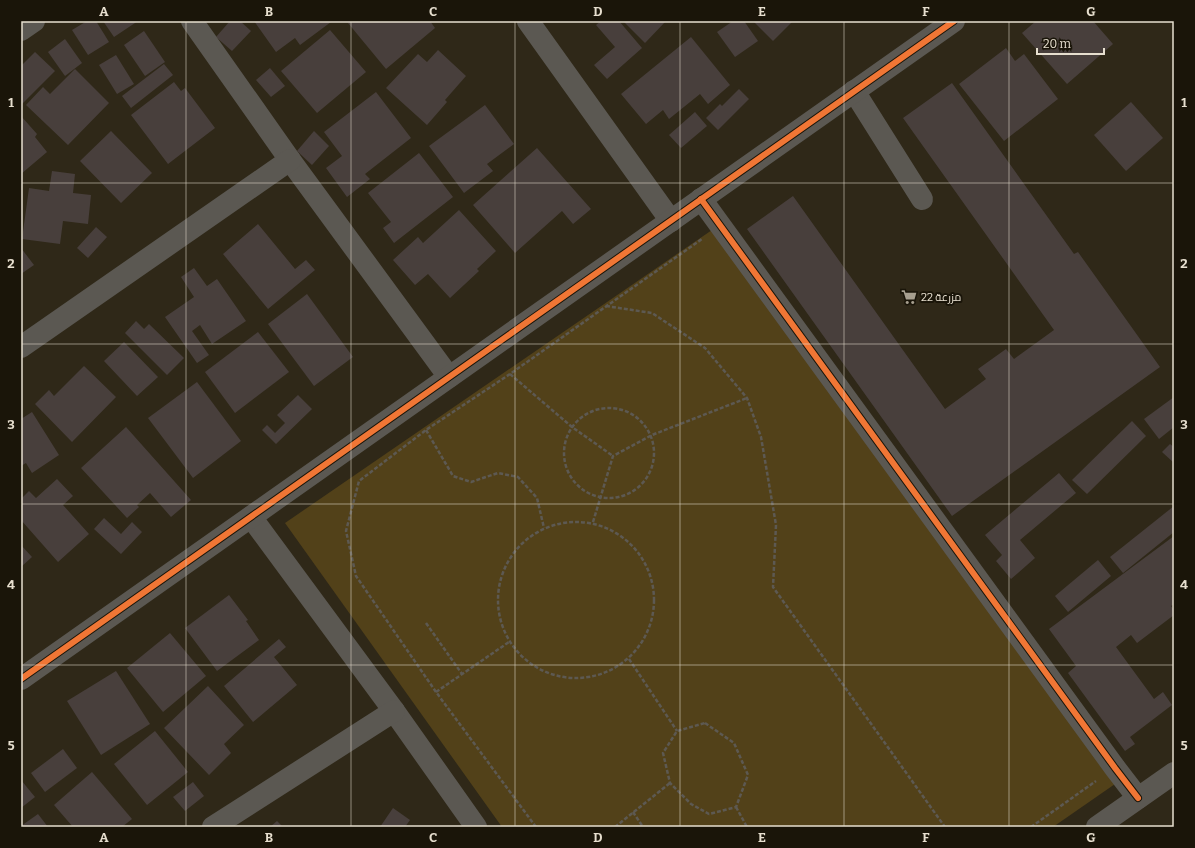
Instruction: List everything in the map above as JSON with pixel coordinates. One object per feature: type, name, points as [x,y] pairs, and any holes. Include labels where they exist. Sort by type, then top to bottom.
[{"type":"street","points":[[21,30],[34,21]]},
{"type":"street","points":[[192,21],[290,160],[449,377]]},
{"type":"street","points":[[528,21],[671,221]]},
{"type":"street","points":[[21,679],[954,21]]},
{"type":"street","points":[[854,92],[922,199]]},
{"type":"street","points":[[21,347],[290,160]]},
{"type":"street","points":[[701,199],[1138,798]]},
{"type":"street","points":[[251,517],[394,711],[476,827]]},
{"type":"street","points":[[213,827],[394,711]]},
{"type":"street","points":[[1097,827],[1174,773]]},
{"type":"path","points":[[536,827],[436,692],[356,576],[346,531],[359,481],[426,430],[510,374],[720,226]]},
{"type":"path","points":[[605,306],[652,313],[705,348],[747,398],[761,437],[776,525],[773,587],[945,827]]},
{"type":"path","points":[[510,374],[572,427],[613,456]]},
{"type":"path","points":[[593,522],[613,456],[652,435],[747,398]]},
{"type":"path","points":[[614,407],[636,416],[652,435],[655,459],[645,482],[625,497],[600,498],[580,489],[567,470],[564,448],[572,427],[590,412],[614,407]]},
{"type":"path","points":[[426,430],[453,476],[471,482],[498,473],[518,477],[536,498],[544,528]]},
{"type":"path","points":[[593,522],[624,537],[647,563],[656,597],[649,631],[629,659],[599,676],[565,679],[533,666],[508,642],[498,610],[500,577],[517,548],[544,528],[593,522]]},
{"type":"path","points":[[426,623],[462,674]]},
{"type":"path","points":[[436,692],[508,642]]},
{"type":"path","points":[[629,659],[676,731]]},
{"type":"path","points":[[736,807],[710,814],[691,804],[670,783],[663,754],[676,731],[705,723],[734,743],[748,775],[736,807],[747,827]]},
{"type":"path","points":[[1031,827],[1115,768]]},
{"type":"path","points":[[615,827],[670,783]]},
{"type":"path","points":[[633,812],[643,827]]},
{"type":"shaded area","points":[[712,230],[1115,784],[1053,827],[502,827],[285,523]]},
{"type":"building","points":[[87,21],[96,21],[109,42],[88,55],[72,30]]},
{"type":"building","points":[[103,21],[138,21],[114,37]]},
{"type":"building","points":[[230,21],[240,21],[251,31],[232,51],[216,37]]},
{"type":"building","points":[[254,21],[331,22],[300,45],[295,38],[276,52]]},
{"type":"building","points":[[351,21],[430,21],[435,28],[386,69],[348,23]]},
{"type":"building","points":[[601,21],[619,21],[642,48],[607,79],[594,65],[615,47],[596,25]]},
{"type":"building","points":[[623,21],[666,21],[645,43]]},
{"type":"building","points":[[733,21],[744,21],[758,41],[735,57],[717,32]]},
{"type":"building","points":[[753,21],[793,21],[773,41]]},
{"type":"building","points":[[1036,21],[1093,21],[1113,44],[1067,84],[1022,33]]},
{"type":"building","points":[[330,30],[366,72],[317,113],[281,71]]},
{"type":"building","points":[[144,31],[165,62],[145,76],[124,45]]},
{"type":"building","points":[[691,37],[730,85],[708,104],[700,94],[669,119],[663,110],[646,124],[621,94]]},
{"type":"building","points":[[65,39],[82,63],[65,76],[48,52]]},
{"type":"building","points":[[1006,48],[1015,61],[1024,54],[1058,99],[1004,141],[959,84]]},
{"type":"building","points":[[438,50],[466,76],[445,100],[447,102],[427,125],[386,88],[418,54],[427,62]]},
{"type":"building","points":[[35,52],[55,71],[21,105],[21,66]]},
{"type":"building","points":[[116,55],[134,84],[117,94],[99,65]]},
{"type":"building","points":[[164,64],[173,75],[131,108],[122,96]]},
{"type":"building","points":[[270,68],[285,86],[271,97],[256,80]]},
{"type":"building","points":[[75,69],[109,103],[68,145],[26,105],[43,87],[50,94]]},
{"type":"building","points":[[174,82],[181,91],[185,88],[215,128],[168,164],[131,115]]},
{"type":"building","points":[[952,83],[1074,254],[1078,252],[1160,367],[952,516],[747,229],[793,196],[945,409],[986,379],[978,369],[1006,349],[1014,359],[1054,330],[903,118]]},
{"type":"building","points":[[739,89],[749,99],[718,130],[706,118],[720,104],[722,106]]},
{"type":"building","points":[[376,92],[411,138],[365,174],[370,179],[347,197],[326,168],[342,156],[324,132]]},
{"type":"building","points":[[1131,102],[1163,138],[1126,171],[1094,135]]},
{"type":"building","points":[[485,105],[514,144],[487,164],[493,171],[464,193],[429,146]]},
{"type":"building","points":[[695,112],[707,126],[681,148],[669,135]]},
{"type":"building","points":[[21,116],[37,134],[35,137],[47,152],[21,174]]},
{"type":"building","points":[[111,131],[152,173],[121,203],[80,161]]},
{"type":"building","points":[[314,131],[329,146],[312,165],[297,151]]},
{"type":"building","points":[[537,148],[591,209],[573,224],[562,211],[515,253],[473,205]]},
{"type":"building","points":[[419,153],[453,197],[394,243],[383,228],[391,222],[368,193]]},
{"type":"building","points":[[52,171],[75,174],[73,193],[91,195],[88,224],[63,221],[60,244],[22,239],[29,188],[49,191]]},
{"type":"building","points":[[459,210],[496,251],[477,269],[479,271],[450,298],[428,274],[415,285],[393,260],[418,237],[423,243]]},
{"type":"building","points":[[258,224],[295,269],[306,260],[315,270],[268,309],[223,254]]},
{"type":"building","points":[[96,227],[107,237],[88,258],[77,248]]},
{"type":"building","points":[[21,248],[34,265],[21,274]]},
{"type":"building","points":[[194,268],[207,286],[217,279],[246,321],[212,344],[200,325],[192,331],[209,355],[197,363],[165,317],[194,297],[181,277]]},
{"type":"building","points":[[307,294],[353,357],[314,386],[268,324]]},
{"type":"building","points":[[136,321],[144,329],[149,324],[184,358],[167,375],[125,333]]},
{"type":"building","points":[[258,332],[289,372],[235,413],[205,372]]},
{"type":"building","points":[[124,342],[158,377],[137,396],[104,361]]},
{"type":"building","points":[[84,366],[116,397],[72,442],[35,404],[49,390],[54,396]]},
{"type":"building","points":[[197,382],[241,441],[193,478],[148,418]]},
{"type":"building","points":[[298,395],[312,409],[276,444],[262,430],[267,425],[275,433],[285,423],[277,415]]},
{"type":"building","points":[[1174,397],[1174,427],[1159,439],[1144,419]]},
{"type":"building","points":[[32,412],[59,455],[32,473],[26,463],[21,466],[21,419]]},
{"type":"building","points":[[1132,421],[1146,436],[1087,494],[1072,480]]},
{"type":"building","points":[[126,427],[191,500],[171,517],[150,493],[137,505],[139,507],[127,518],[81,468]]},
{"type":"building","points":[[1170,444],[1174,447],[1174,463],[1162,452]]},
{"type":"building","points":[[1059,473],[1076,493],[1020,540],[1035,558],[1011,579],[996,561],[1002,555],[985,535]]},
{"type":"building","points":[[57,479],[73,496],[63,505],[89,534],[58,562],[21,520],[21,499],[29,491],[36,498]]},
{"type":"building","points":[[1174,506],[1174,532],[1123,573],[1110,557]]},
{"type":"building","points":[[104,518],[121,534],[132,522],[142,532],[121,554],[94,529]]},
{"type":"building","points":[[1174,536],[1174,604],[1171,606],[1174,610],[1174,615],[1137,643],[1131,635],[1116,647],[1154,699],[1163,692],[1172,705],[1130,737],[1135,744],[1125,751],[1068,673],[1076,666],[1049,629]]},
{"type":"building","points":[[21,545],[32,557],[21,567]]},
{"type":"building","points":[[1098,560],[1111,576],[1068,612],[1055,596]]},
{"type":"building","points":[[229,595],[248,620],[246,621],[259,640],[217,671],[185,628]]},
{"type":"building","points":[[170,633],[206,676],[163,712],[127,668]]},
{"type":"building","points":[[279,639],[286,647],[274,657],[297,685],[253,722],[224,686]]},
{"type":"building","points":[[116,671],[150,724],[101,755],[67,701]]},
{"type":"building","points":[[208,686],[244,725],[224,744],[231,753],[209,775],[164,728]]},
{"type":"building","points":[[155,731],[188,772],[147,805],[114,764]]},
{"type":"building","points":[[63,749],[77,768],[45,792],[31,773]]},
{"type":"building","points":[[92,772],[132,819],[122,827],[73,827],[54,805]]},
{"type":"building","points":[[21,780],[35,797],[21,808]]},
{"type":"building","points":[[193,782],[204,796],[185,811],[173,797]]},
{"type":"building","points":[[393,808],[410,820],[405,827],[380,827]]},
{"type":"building","points":[[38,814],[48,827],[21,827],[21,826]]},
{"type":"building","points":[[277,821],[283,827],[270,827]]},
{"type":"cycle path","points":[[21,679],[954,21]]},
{"type":"cycle path","points":[[701,199],[1138,798]]},
{"type":"place","name":"مزرعة 22","points":[[909,297]]}]
